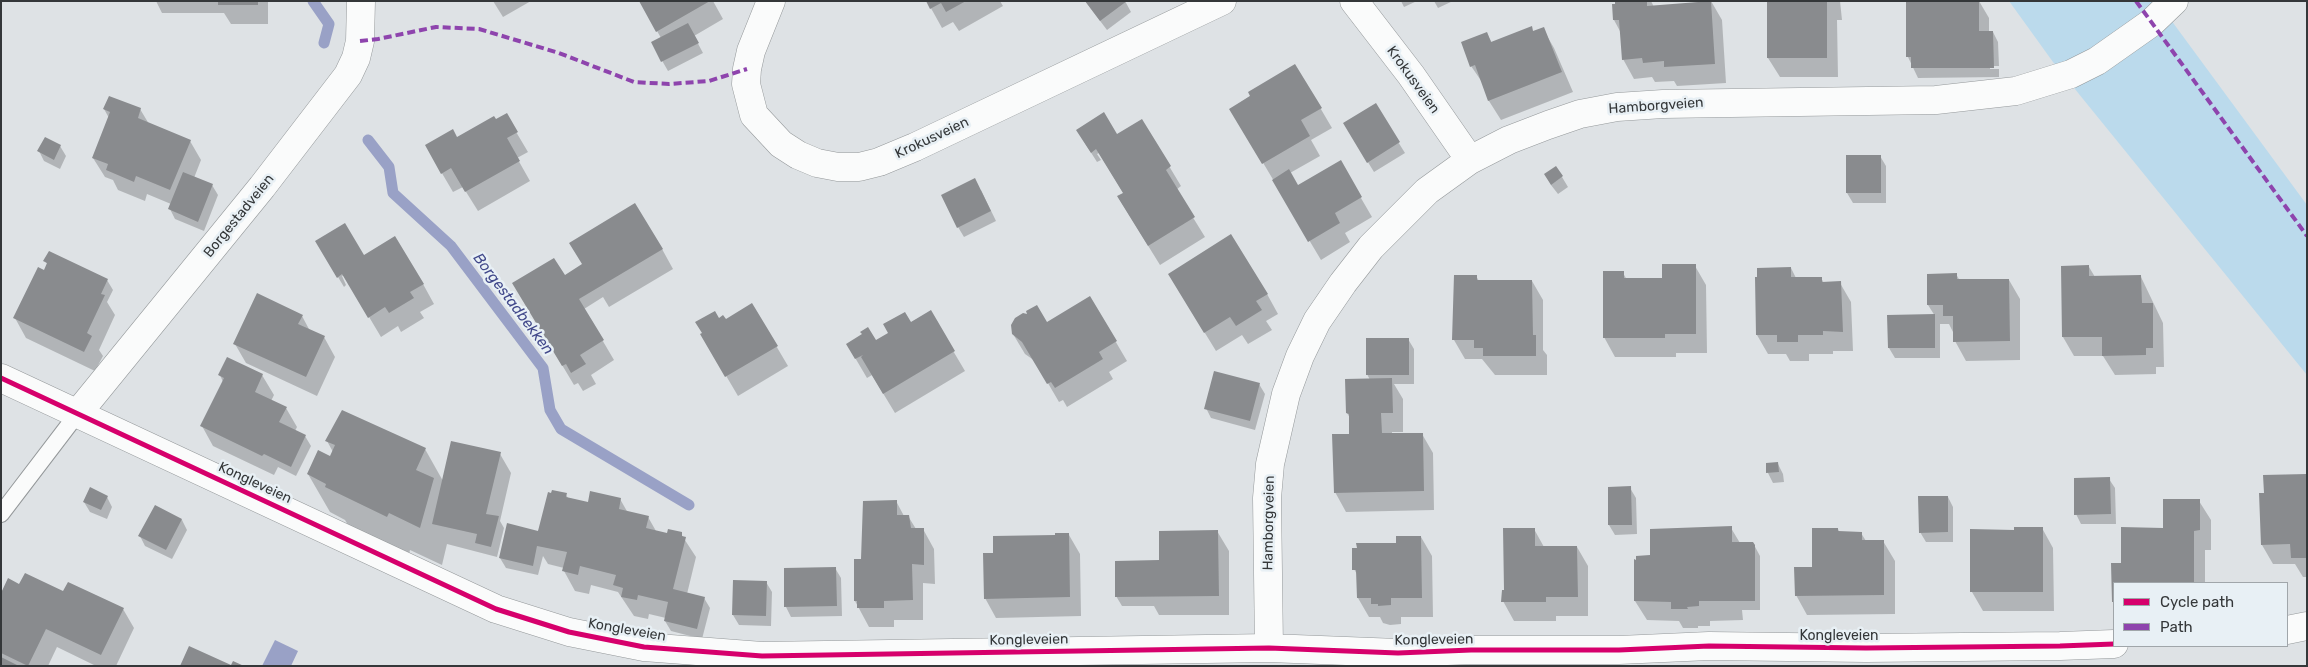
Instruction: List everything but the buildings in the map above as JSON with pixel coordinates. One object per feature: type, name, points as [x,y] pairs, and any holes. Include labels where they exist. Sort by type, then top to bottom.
[{"type":"street","name":"Borgestadveien","points":[[78,412],[262,187],[348,75],[356,58],[360,41],[361,1]]},
{"type":"street","name":"Krokusveien","points":[[771,1],[751,51],[747,69],[746,84],[754,115],[781,144],[798,155],[817,163],[838,167],[859,167],[879,162],[915,147],[1222,1]]},
{"type":"street","name":"Krokusveien","points":[[1354,1],[1410,75],[1470,160]]},
{"type":"street","name":"Hamborgveien","points":[[1269,648],[1267,498],[1270,464],[1286,394],[1300,356],[1317,321],[1342,283],[1371,247],[1427,191],[1470,160],[1510,140],[1548,125],[1580,114],[1617,107],[1663,104],[1936,100],[2016,91],[2063,77],[2097,61],[2151,23],[2174,1]]},
{"type":"street","name":"Kongleveien","points":[[1,378],[78,412],[496,609],[570,632],[644,648],[762,656],[1269,648],[1398,653],[1470,650],[1610,650],[1709,646],[1866,648],[2113,644]]},
{"type":"street","points":[[2288,630],[2307,626]]},
{"type":"lane","points":[[1,514],[78,412]]},
{"type":"shaded area","points":[[2009,1],[2157,1],[2307,205],[2307,375],[2053,62]]},
{"type":"shaded area","points":[[275,640],[298,651],[291,666],[262,666]]},
{"type":"waterway","name":"Borgestadbekken","points":[[313,1],[329,24],[324,43]]},
{"type":"waterway","name":"Borgestadbekken","points":[[368,140],[389,167],[393,193],[451,246],[543,368],[550,410],[561,429],[689,505]]},
{"type":"marked path","points":[[2136,1],[2307,236]]},
{"type":"marked path","points":[[360,41],[436,27],[479,29],[559,53],[634,82],[669,84],[709,81],[747,69]]},
{"type":"cycle path","points":[[1,378],[496,609],[569,632],[644,647],[762,656],[1269,648],[1398,653],[1471,650],[1619,650],[1709,646],[1866,648],[2113,644]]}]
